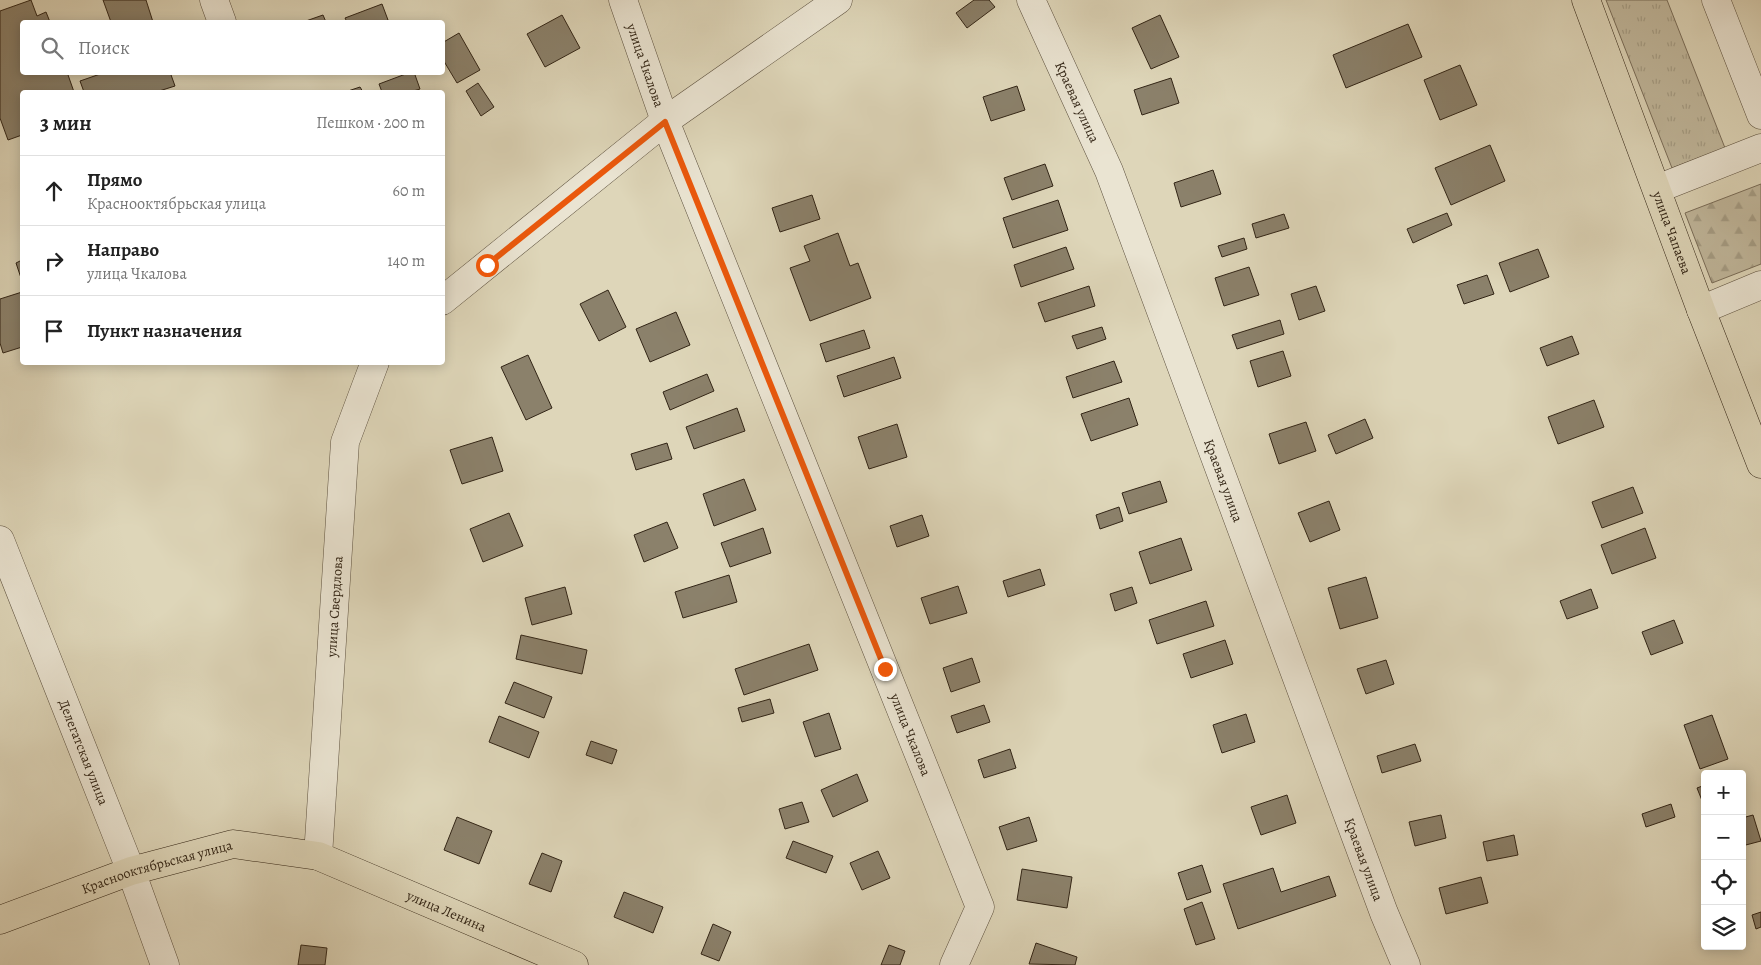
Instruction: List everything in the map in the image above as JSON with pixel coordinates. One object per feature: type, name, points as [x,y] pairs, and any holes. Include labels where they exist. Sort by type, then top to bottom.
[{"type":"main road","name":"улица Чапаева","points":[[1586,0],[1701,310],[1761,464]]},
{"type":"main road","name":"Краснооктябрьская улица","points":[[0,920],[131,870],[233,844],[318,856]]},
{"type":"main road","name":"улица Ленина","points":[[318,856],[574,965]]},
{"type":"street","points":[[214,0],[221,20]]},
{"type":"street","name":"улица Чкалова","points":[[623,0],[665,122],[980,907],[954,965]]},
{"type":"street","points":[[445,298],[665,122],[838,0]]},
{"type":"street","name":"Краевая улица","points":[[1032,0],[1109,170],[1384,913],[1406,965]]},
{"type":"street","points":[[1716,0],[1761,115]]},
{"type":"street","points":[[1656,189],[1761,148]]},
{"type":"street","points":[[1701,310],[1761,285]]},
{"type":"street","name":"улица Свердлова","points":[[318,856],[345,442],[374,365]]},
{"type":"street","name":"Делегатская улица","points":[[0,540],[131,870],[165,965]]},
{"type":"green space","points":[[1606,0],[1667,0],[1725,148],[1672,168]]},
{"type":"green space","points":[[1761,184],[1761,264],[1712,283],[1685,213]]},
{"type":"building","points":[[31,0],[37,16],[46,12],[49,20],[20,20],[20,75],[68,75],[73,90],[20,90],[20,136],[8,140],[0,118],[0,11]]},
{"type":"building","points":[[103,0],[146,0],[152,20],[110,20]]},
{"type":"building","points":[[974,0],[989,0],[995,7],[967,28],[956,13]]},
{"type":"building","points":[[382,4],[388,20],[346,20],[345,18]]},
{"type":"building","points":[[323,15],[325,20],[309,20]]},
{"type":"building","points":[[562,15],[580,48],[545,67],[527,34]]},
{"type":"building","points":[[1160,15],[1179,57],[1151,69],[1132,28]]},
{"type":"building","points":[[1408,24],[1422,57],[1346,88],[1333,55]]},
{"type":"building","points":[[459,33],[480,70],[457,83],[445,63],[445,41]]},
{"type":"building","points":[[1460,65],[1477,105],[1440,120],[1424,80]]},
{"type":"building","points":[[97,75],[171,75],[175,86],[162,90],[83,90],[80,81]]},
{"type":"building","points":[[403,75],[415,75],[420,89],[381,90],[379,84]]},
{"type":"building","points":[[1171,78],[1179,103],[1142,115],[1134,90]]},
{"type":"building","points":[[478,83],[494,107],[481,116],[466,91]]},
{"type":"building","points":[[1017,86],[1025,110],[991,121],[983,97]]},
{"type":"building","points":[[360,87],[362,90],[351,90]]},
{"type":"building","points":[[1490,145],[1505,181],[1451,205],[1435,168]]},
{"type":"building","points":[[1045,164],[1053,186],[1012,200],[1004,178]]},
{"type":"building","points":[[1213,170],[1221,194],[1181,207],[1174,183]]},
{"type":"building","points":[[812,195],[820,219],[780,232],[772,208]]},
{"type":"building","points":[[1058,200],[1068,230],[1013,248],[1003,218]]},
{"type":"building","points":[[1447,213],[1452,225],[1413,243],[1407,229]]},
{"type":"building","points":[[1284,214],[1289,228],[1256,238],[1252,224]]},
{"type":"building","points":[[838,233],[850,266],[858,263],[871,298],[810,321],[790,268],[810,261],[804,246]]},
{"type":"building","points":[[1244,238],[1247,249],[1222,257],[1218,246]]},
{"type":"building","points":[[1066,247],[1074,269],[1021,287],[1014,265]]},
{"type":"building","points":[[1538,249],[1549,277],[1510,292],[1499,263]]},
{"type":"building","points":[[20,261],[20,275],[16,263]]},
{"type":"building","points":[[1249,267],[1259,295],[1224,306],[1215,278]]},
{"type":"building","points":[[1487,275],[1494,294],[1464,304],[1457,285]]},
{"type":"building","points":[[1089,286],[1095,306],[1045,322],[1038,303]]},
{"type":"building","points":[[1316,286],[1325,311],[1299,320],[1291,294]]},
{"type":"building","points":[[608,290],[626,327],[599,341],[580,304]]},
{"type":"building","points":[[20,293],[20,348],[3,353],[0,343],[0,299]]},
{"type":"building","points":[[676,312],[690,345],[650,362],[636,329]]},
{"type":"building","points":[[1280,320],[1284,334],[1237,349],[1232,335]]},
{"type":"building","points":[[1102,327],[1106,339],[1077,349],[1072,336]]},
{"type":"building","points":[[864,330],[870,348],[826,362],[820,344]]},
{"type":"building","points":[[1572,336],[1579,354],[1547,366],[1540,348]]},
{"type":"building","points":[[1283,351],[1291,376],[1258,387],[1250,361]]},
{"type":"building","points":[[528,355],[552,408],[526,420],[501,367]]},
{"type":"building","points":[[894,357],[901,378],[844,397],[837,376]]},
{"type":"building","points":[[1114,361],[1122,382],[1073,398],[1066,377]]},
{"type":"building","points":[[707,374],[714,391],[670,410],[663,392]]},
{"type":"building","points":[[1129,398],[1138,425],[1091,441],[1081,414]]},
{"type":"building","points":[[1594,400],[1604,427],[1558,444],[1548,417]]},
{"type":"building","points":[[737,408],[745,431],[694,449],[686,427]]},
{"type":"building","points":[[1365,419],[1373,438],[1336,454],[1328,435]]},
{"type":"building","points":[[1306,422],[1316,451],[1279,464],[1269,434]]},
{"type":"building","points":[[897,424],[907,457],[869,469],[858,437]]},
{"type":"building","points":[[492,437],[503,471],[462,484],[450,450]]},
{"type":"building","points":[[667,443],[672,459],[636,470],[631,454]]},
{"type":"building","points":[[744,479],[756,510],[714,526],[703,494]]},
{"type":"building","points":[[1160,481],[1167,502],[1129,514],[1122,493]]},
{"type":"building","points":[[1633,487],[1643,513],[1602,528],[1592,502]]},
{"type":"building","points":[[1329,501],[1340,530],[1310,542],[1298,513]]},
{"type":"building","points":[[1119,507],[1123,521],[1100,529],[1096,515]]},
{"type":"building","points":[[509,513],[523,546],[483,562],[470,529]]},
{"type":"building","points":[[922,515],[929,536],[897,547],[890,526]]},
{"type":"building","points":[[667,522],[678,548],[644,562],[634,535]]},
{"type":"building","points":[[763,528],[771,553],[730,567],[721,543]]},
{"type":"building","points":[[1645,528],[1656,558],[1612,574],[1601,545]]},
{"type":"building","points":[[1181,538],[1192,570],[1150,584],[1139,552]]},
{"type":"building","points":[[1040,569],[1045,585],[1008,597],[1003,581]]},
{"type":"building","points":[[729,575],[737,602],[683,618],[675,592]]},
{"type":"building","points":[[1366,577],[1378,618],[1340,629],[1328,588]]},
{"type":"building","points":[[958,586],[967,613],[930,624],[921,598]]},
{"type":"building","points":[[565,587],[572,614],[532,625],[525,598]]},
{"type":"building","points":[[1132,587],[1137,603],[1115,611],[1110,594]]},
{"type":"building","points":[[1591,589],[1598,608],[1567,619],[1560,601]]},
{"type":"building","points":[[1206,601],[1214,626],[1157,644],[1149,620]]},
{"type":"building","points":[[1674,620],[1683,643],[1651,655],[1642,632]]},
{"type":"building","points":[[521,635],[587,650],[582,674],[516,659]]},
{"type":"building","points":[[1225,640],[1233,664],[1191,678],[1183,654]]},
{"type":"building","points":[[809,644],[818,670],[744,695],[735,669]]},
{"type":"building","points":[[972,658],[980,682],[951,692],[943,668]]},
{"type":"building","points":[[1386,660],[1394,684],[1366,694],[1357,669]]},
{"type":"building","points":[[514,682],[552,697],[544,718],[505,703]]},
{"type":"building","points":[[770,699],[774,713],[742,722],[738,708]]},
{"type":"building","points":[[984,705],[990,722],[957,733],[951,716]]},
{"type":"building","points":[[829,713],[841,749],[815,757],[803,722]]},
{"type":"building","points":[[1246,714],[1255,742],[1222,753],[1213,725]]},
{"type":"building","points":[[1712,715],[1728,759],[1700,769],[1684,725]]},
{"type":"building","points":[[499,716],[539,732],[529,758],[489,742]]},
{"type":"building","points":[[591,741],[617,750],[612,764],[586,755]]},
{"type":"building","points":[[1415,744],[1421,761],[1382,773],[1377,756]]},
{"type":"building","points":[[1010,749],[1016,768],[984,778],[978,760]]},
{"type":"building","points":[[857,774],[868,801],[833,817],[821,790]]},
{"type":"building","points":[[1701,786],[1701,798],[1697,788]]},
{"type":"building","points":[[1287,795],[1296,823],[1261,835],[1251,807]]},
{"type":"building","points":[[802,802],[809,822],[785,829],[779,809]]},
{"type":"building","points":[[1671,804],[1675,817],[1646,827],[1642,814]]},
{"type":"building","points":[[1441,815],[1446,838],[1415,846],[1409,822]]},
{"type":"building","points":[[1753,815],[1761,841],[1746,845],[1746,817]]},
{"type":"building","points":[[457,817],[492,831],[479,864],[444,850]]},
{"type":"building","points":[[1029,817],[1037,841],[1007,850],[999,827]]},
{"type":"building","points":[[1514,835],[1518,855],[1487,861],[1483,842]]},
{"type":"building","points":[[793,841],[833,856],[826,873],[786,858]]},
{"type":"building","points":[[878,851],[890,878],[862,890],[850,863]]},
{"type":"building","points":[[542,853],[562,861],[551,892],[529,884]]},
{"type":"building","points":[[1202,865],[1211,892],[1187,900],[1178,873]]},
{"type":"building","points":[[1273,868],[1281,892],[1329,876],[1336,896],[1238,929],[1223,884]]},
{"type":"building","points":[[1022,869],[1072,877],[1067,908],[1017,900]]},
{"type":"building","points":[[1481,877],[1488,903],[1446,914],[1439,888]]},
{"type":"building","points":[[624,892],[663,907],[653,933],[614,917]]},
{"type":"building","points":[[1202,902],[1215,939],[1196,945],[1184,909]]},
{"type":"building","points":[[1761,912],[1761,927],[1756,929],[1752,915]]},
{"type":"building","points":[[713,924],[731,932],[719,961],[701,954]]},
{"type":"building","points":[[1036,943],[1077,957],[1075,965],[1029,964]]},
{"type":"building","points":[[301,945],[327,948],[325,965],[298,965]]},
{"type":"building","points":[[889,945],[905,951],[900,965],[881,965]]},
{"type":"route","points":[[487,265],[665,122],[885,669]]}]
